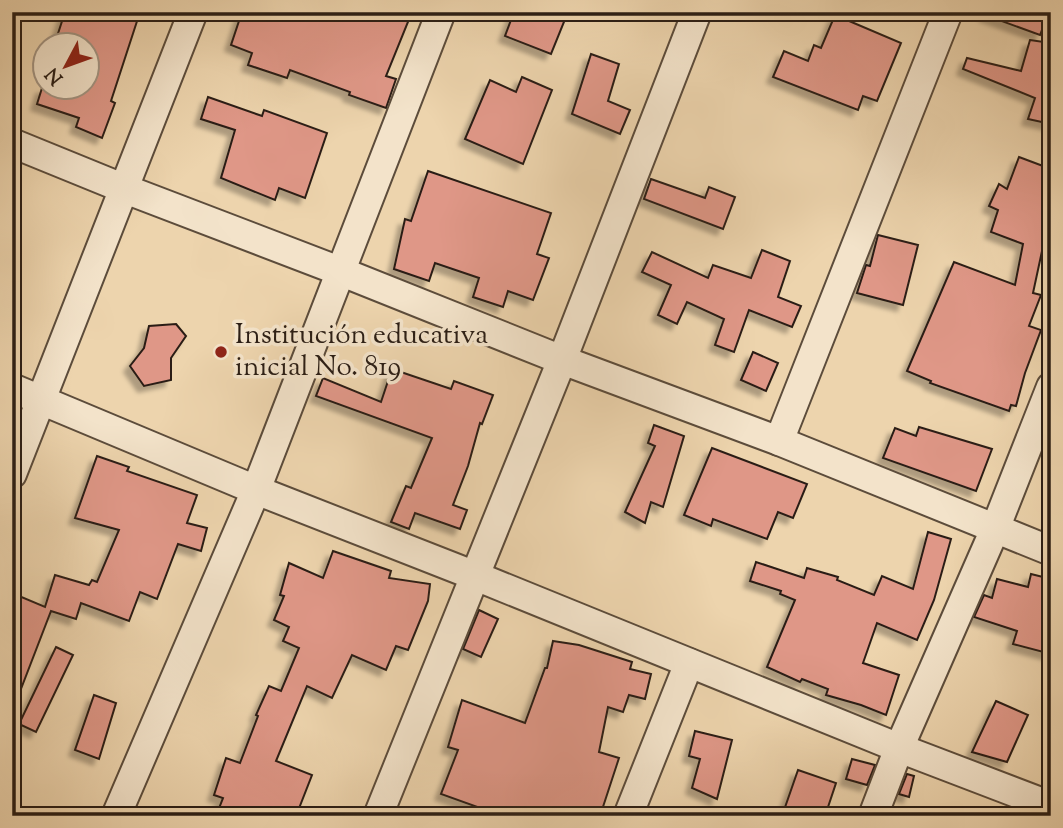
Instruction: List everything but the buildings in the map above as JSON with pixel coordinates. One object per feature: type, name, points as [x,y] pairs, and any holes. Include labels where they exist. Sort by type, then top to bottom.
[{"type":"street","points":[[12,474],[193,12]]},
{"type":"street","points":[[116,816],[256,490],[441,12]]},
{"type":"street","points":[[378,816],[562,360],[697,12]]},
{"type":"street","points":[[779,441],[948,12]]},
{"type":"street","points":[[12,143],[562,360],[779,441],[1051,551]]},
{"type":"street","points":[[873,816],[899,748],[995,529],[1051,387]]},
{"type":"street","points":[[12,388],[256,490],[899,748],[1051,806]]},
{"type":"street","points":[[628,816],[690,663]]},
{"type":"place","name":"Institución educativa inicial No. 819","points":[[221,352]]}]
